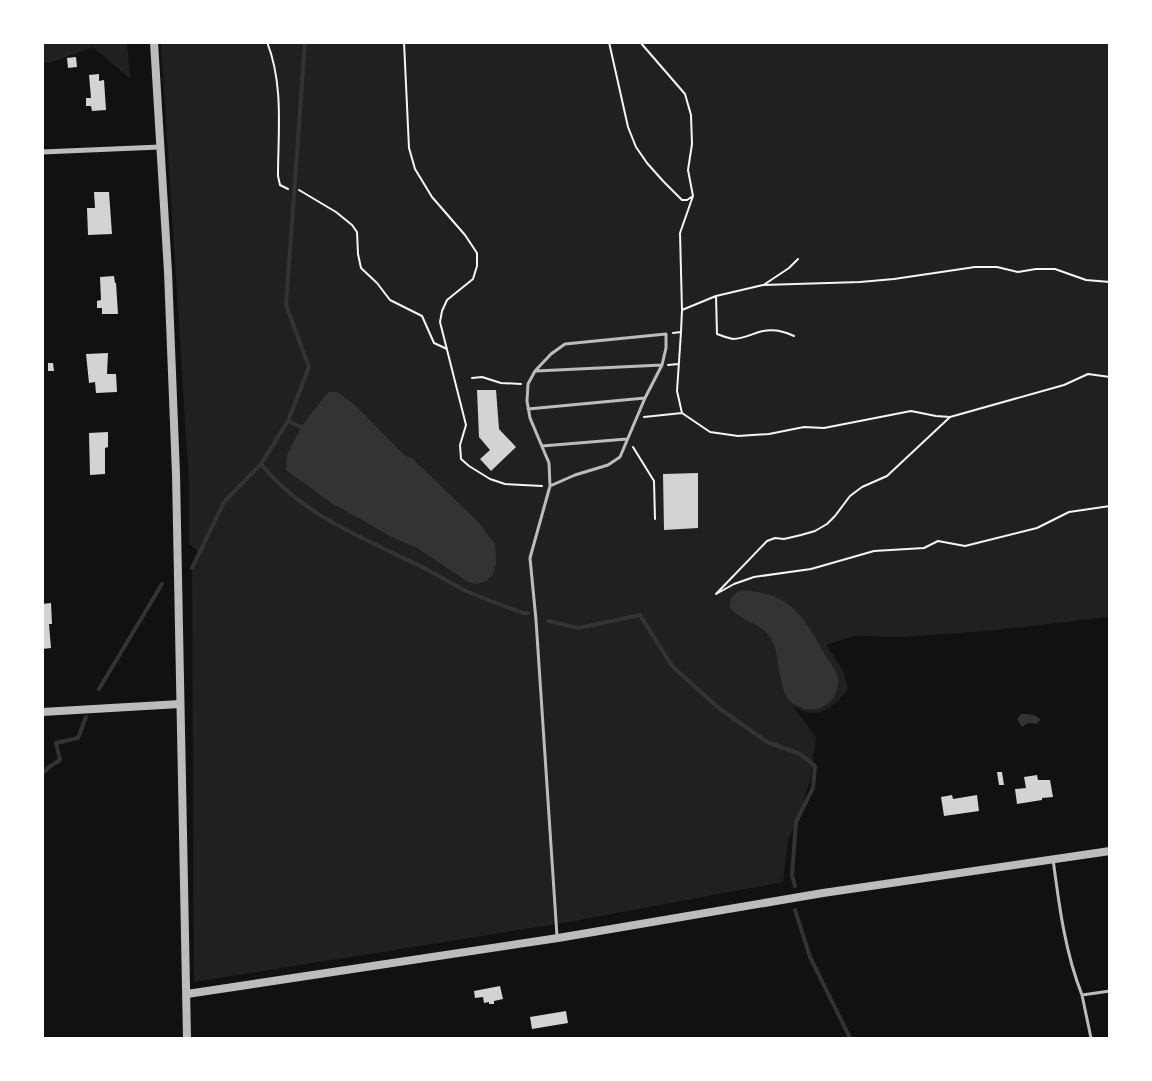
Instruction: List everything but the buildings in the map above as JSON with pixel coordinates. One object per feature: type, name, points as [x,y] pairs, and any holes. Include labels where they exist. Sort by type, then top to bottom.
[{"type":"street","points":[[154,42],[168,272],[176,474],[187,1038]]},
{"type":"street","points":[[42,152],[160,147]]},
{"type":"street","points":[[42,712],[180,704]]},
{"type":"street","points":[[187,994],[558,938],[814,895],[1052,858],[1110,851]]},
{"type":"lane","points":[[550,486],[575,475],[608,465],[620,457],[662,365],[666,348],[666,334],[564,344],[551,354],[535,371],[528,384],[530,418],[549,463],[550,486],[530,558],[558,938]]},
{"type":"lane","points":[[535,371],[662,365]]},
{"type":"lane","points":[[528,409],[646,398]]},
{"type":"lane","points":[[542,446],[627,439]]},
{"type":"lane","points":[[1052,858],[1057,895],[1072,971],[1082,995],[1092,1038]]},
{"type":"lane","points":[[1082,995],[1110,991]]},
{"type":"path","points":[[267,42],[272,54],[279,98],[278,176],[280,185],[288,189]]},
{"type":"path","points":[[404,42],[410,148],[415,169],[432,197],[465,235],[476,253],[477,266],[473,279],[447,300],[440,322],[466,424],[460,445],[462,459],[479,473],[505,484],[550,486]]},
{"type":"path","points":[[609,42],[628,128],[636,147],[662,181],[682,200],[687,200],[692,196]]},
{"type":"path","points":[[640,42],[685,94],[691,115],[693,132],[688,170],[692,196],[680,233],[682,310],[678,390],[682,412],[693,422],[710,432],[738,436],[769,434],[804,427],[824,428],[911,411],[950,417],[1064,385],[1088,374],[1110,377]]},
{"type":"path","points":[[299,190],[318,199],[352,225],[357,232],[361,268],[390,300],[422,316],[434,343],[447,349]]},
{"type":"path","points":[[763,285],[789,268],[798,259]]},
{"type":"path","points":[[682,310],[716,296],[763,285],[869,281],[975,266],[1018,272],[1054,269],[1086,280],[1110,282]]},
{"type":"path","points":[[716,296],[718,334],[731,339],[744,338],[758,332],[773,330],[784,331],[794,336]]},
{"type":"path","points":[[666,334],[681,332]]},
{"type":"path","points":[[472,378],[482,377],[501,383],[528,384]]},
{"type":"path","points":[[638,417],[682,412]]},
{"type":"path","points":[[950,417],[887,476],[862,487],[850,496],[827,524],[815,531],[767,541],[716,594],[734,584],[754,577],[811,569],[874,551],[924,548],[938,541],[964,546],[1038,528],[1068,512],[1110,506]]},
{"type":"path","points":[[627,439],[654,481],[655,519]]},
{"type":"shaded area","points":[[43,42],[127,43],[130,79],[93,47],[56,61],[43,63]]},
{"type":"shaded area","points":[[161,43],[1109,43],[1109,617],[987,631],[904,637],[854,636],[826,645],[843,670],[848,689],[829,708],[816,713],[801,710],[792,705],[816,737],[810,781],[788,840],[783,882],[569,922],[194,982],[192,568],[197,560],[197,550],[189,544],[189,482]]},
{"type":"shaded area","points":[[328,392],[337,392],[355,405],[404,455],[413,459],[478,522],[495,544],[496,564],[493,575],[486,581],[476,584],[468,582],[417,548],[390,536],[330,502],[286,470],[287,455],[301,427]]},
{"type":"shaded area","points":[[741,590],[758,592],[783,601],[793,608],[809,627],[837,673],[837,689],[829,703],[822,707],[806,709],[790,701],[786,696],[772,640],[758,626],[740,617],[730,608],[732,597]]},
{"type":"shaded area","points":[[1021,714],[1035,715],[1040,720],[1037,724],[1028,723],[1022,727],[1017,719]]},
{"type":"waterway","points":[[288,421],[309,367],[286,305],[305,42]]},
{"type":"waterway","points":[[192,568],[224,502],[261,464],[288,421],[301,427]]},
{"type":"waterway","points":[[261,464],[294,496],[332,522],[466,591],[523,613],[528,613]]},
{"type":"waterway","points":[[99,689],[162,584]]},
{"type":"waterway","points":[[548,621],[579,628],[640,615],[672,666],[720,709],[767,742],[800,754],[815,766],[813,788],[796,822],[792,875],[795,886]]},
{"type":"waterway","points":[[42,774],[60,760],[56,743],[78,738],[86,717]]},
{"type":"waterway","points":[[795,910],[810,957],[850,1038]]}]
